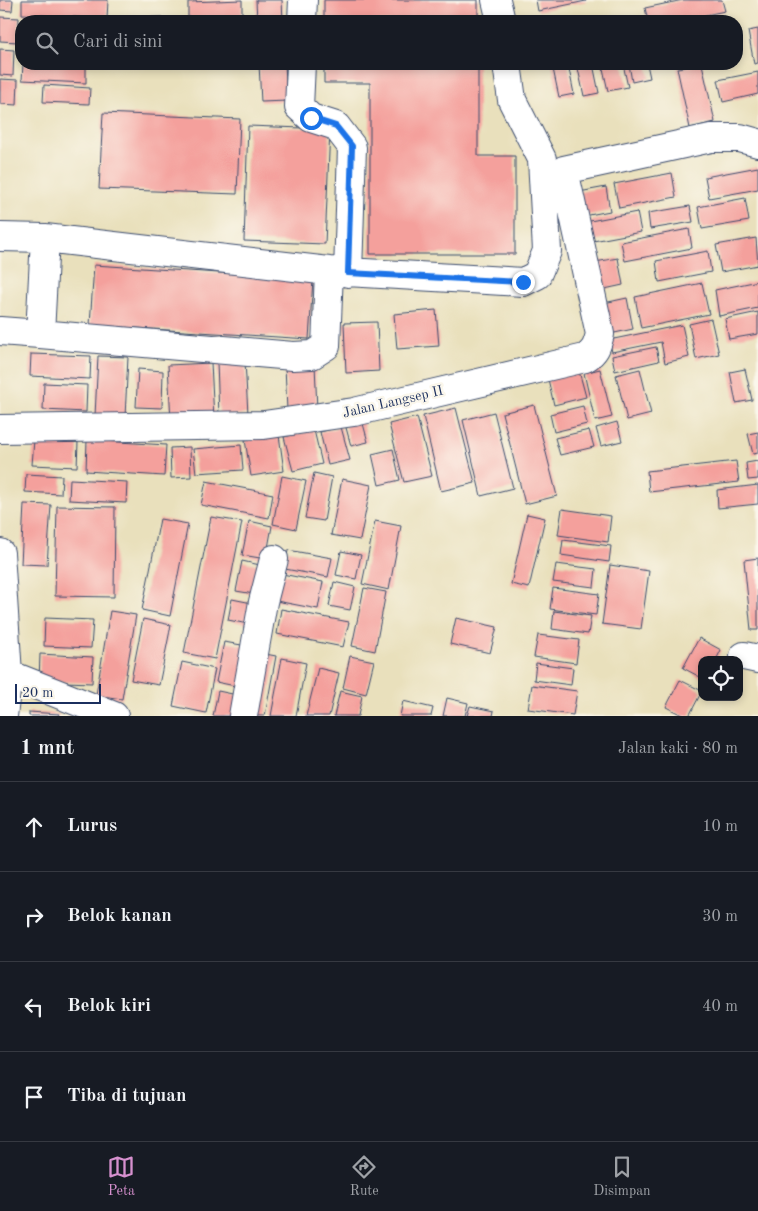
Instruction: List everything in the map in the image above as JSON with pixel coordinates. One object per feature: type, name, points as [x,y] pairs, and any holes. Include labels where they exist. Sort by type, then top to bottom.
[{"type":"street","points":[[302,15],[303,0]]},
{"type":"street","points":[[496,0],[500,15]]},
{"type":"street","points":[[0,331],[293,356],[312,354],[326,346],[338,272],[352,146],[336,126],[311,118],[299,107],[301,70]]},
{"type":"street","points":[[0,237],[45,238],[338,272],[523,282],[537,275],[547,251],[542,159],[512,100],[508,70]]},
{"type":"street","name":"Jalan Langsep II","points":[[0,429],[264,425],[354,412],[585,358],[593,353],[597,347],[600,334],[564,170],[711,138],[740,138],[758,143]]},
{"type":"street","points":[[40,334],[45,238]]},
{"type":"street","points":[[0,553],[8,674],[3,716]]},
{"type":"street","points":[[243,716],[263,602],[274,559]]},
{"type":"street","points":[[8,674],[114,716]]},
{"type":"building","points":[[0,0],[13,0],[12,11],[0,10]]},
{"type":"building","points":[[22,0],[108,0],[107,15],[22,14]]},
{"type":"building","points":[[242,0],[242,15],[188,15],[188,2]]},
{"type":"building","points":[[256,0],[282,0],[283,15],[257,15]]},
{"type":"building","points":[[324,0],[478,0],[478,15],[324,15]]},
{"type":"building","points":[[536,0],[586,0],[586,1],[538,11]]},
{"type":"building","points":[[683,0],[722,0],[725,11],[706,15],[647,15],[645,8]]},
{"type":"building","points":[[0,17],[15,18],[15,42],[0,41]]},
{"type":"building","points":[[758,29],[758,63],[754,64],[748,31]]},
{"type":"building","points":[[0,49],[14,50],[13,76],[0,75]]},
{"type":"building","points":[[23,70],[86,70],[86,83],[22,80]]},
{"type":"building","points":[[259,70],[285,70],[287,101],[261,102]]},
{"type":"building","points":[[324,70],[478,70],[478,156],[515,156],[515,254],[370,254],[370,83],[324,83]]},
{"type":"building","points":[[553,70],[569,70],[574,94],[559,97]]},
{"type":"building","points":[[578,70],[594,70],[599,93],[584,96]]},
{"type":"building","points":[[603,70],[624,70],[628,87],[608,91]]},
{"type":"building","points":[[630,70],[648,70],[650,78],[632,82]]},
{"type":"building","points":[[677,70],[703,70],[715,122],[690,128]]},
{"type":"building","points":[[758,72],[758,94],[723,102],[718,80]]},
{"type":"building","points":[[0,79],[18,80],[17,105],[0,104]]},
{"type":"building","points":[[44,85],[90,88],[89,104],[43,102]]},
{"type":"building","points":[[103,113],[240,119],[237,194],[99,189]]},
{"type":"building","points":[[248,126],[330,129],[325,244],[244,241]]},
{"type":"building","points":[[758,167],[758,189],[709,198],[705,177]]},
{"type":"building","points":[[672,173],[676,197],[619,208],[614,184]]},
{"type":"building","points":[[606,187],[610,211],[584,216],[579,192]]},
{"type":"building","points":[[745,198],[749,221],[702,229],[698,207]]},
{"type":"building","points":[[690,206],[693,222],[650,229],[648,213]]},
{"type":"building","points":[[637,212],[641,232],[588,242],[585,222]]},
{"type":"building","points":[[689,229],[692,248],[625,261],[621,242]]},
{"type":"building","points":[[756,238],[758,265],[721,272],[716,245]]},
{"type":"building","points":[[708,251],[711,272],[659,282],[656,261]]},
{"type":"building","points":[[618,258],[623,285],[600,290],[595,262]]},
{"type":"building","points":[[94,265],[313,279],[309,339],[90,325]]},
{"type":"building","points":[[758,281],[758,308],[719,316],[715,290]]},
{"type":"building","points":[[702,283],[709,314],[641,328],[635,297]]},
{"type":"building","points":[[627,298],[633,329],[610,334],[604,303]]},
{"type":"building","points":[[436,310],[439,346],[397,349],[394,314]]},
{"type":"building","points":[[758,312],[758,334],[729,339],[725,319]]},
{"type":"building","points":[[711,319],[719,354],[696,359],[689,324]]},
{"type":"building","points":[[377,322],[379,371],[346,373],[344,323]]},
{"type":"building","points":[[682,325],[689,357],[665,363],[661,342],[612,352],[609,340]]},
{"type":"building","points":[[656,347],[659,361],[615,371],[612,356]]},
{"type":"building","points":[[31,354],[91,356],[90,379],[30,376]]},
{"type":"building","points":[[98,356],[128,357],[125,417],[95,416]]},
{"type":"building","points":[[245,361],[248,414],[219,416],[217,362]]},
{"type":"building","points":[[211,363],[214,419],[171,421],[168,365]]},
{"type":"building","points":[[315,365],[317,409],[287,410],[285,366]]},
{"type":"building","points":[[138,369],[163,371],[162,408],[136,407]]},
{"type":"building","points":[[600,369],[612,417],[595,421],[584,373]]},
{"type":"building","points":[[640,369],[651,414],[627,420],[616,375]]},
{"type":"building","points":[[745,369],[752,400],[736,403],[730,372]]},
{"type":"building","points":[[579,371],[586,397],[554,405],[548,379]]},
{"type":"building","points":[[44,383],[87,385],[86,412],[43,410]]},
{"type":"building","points":[[534,405],[557,496],[525,504],[502,413]]},
{"type":"building","points":[[583,406],[587,424],[554,432],[550,414]]},
{"type":"building","points":[[456,408],[475,483],[441,491],[423,416]]},
{"type":"building","points":[[494,412],[513,488],[481,496],[463,420]]},
{"type":"building","points":[[417,417],[432,476],[404,482],[389,424]]},
{"type":"building","points":[[362,420],[368,442],[351,446],[345,424]]},
{"type":"building","points":[[617,422],[622,441],[601,446],[596,428]]},
{"type":"building","points":[[341,427],[350,460],[328,465],[320,432]]},
{"type":"building","points":[[314,430],[322,464],[293,471],[284,437]]},
{"type":"building","points":[[589,430],[594,447],[560,455],[555,438]]},
{"type":"building","points":[[758,432],[758,453],[753,454],[748,434]]},
{"type":"building","points":[[279,435],[284,471],[251,476],[245,440]]},
{"type":"building","points":[[34,440],[78,442],[77,467],[32,465]]},
{"type":"building","points":[[87,440],[166,445],[164,476],[86,471]]},
{"type":"building","points":[[241,445],[243,470],[196,473],[193,449]]},
{"type":"building","points":[[190,447],[191,477],[171,478],[170,448]]},
{"type":"building","points":[[393,449],[400,480],[379,485],[372,454]]},
{"type":"building","points":[[736,461],[739,482],[649,492],[647,471]]},
{"type":"building","points":[[758,461],[758,479],[748,480],[746,463]]},
{"type":"building","points":[[314,473],[332,477],[324,521],[305,518]]},
{"type":"building","points":[[26,474],[62,476],[61,494],[25,492]]},
{"type":"building","points":[[282,476],[306,481],[296,529],[273,524]]},
{"type":"building","points":[[70,479],[127,482],[126,503],[69,500]]},
{"type":"building","points":[[342,479],[371,485],[360,540],[331,535]]},
{"type":"building","points":[[206,481],[273,494],[269,518],[201,505]]},
{"type":"building","points":[[758,485],[758,504],[718,508],[717,490]]},
{"type":"building","points":[[24,504],[51,505],[47,565],[21,564]]},
{"type":"building","points":[[57,506],[115,507],[114,597],[55,596]]},
{"type":"building","points":[[562,509],[611,516],[608,542],[558,535]]},
{"type":"building","points":[[527,514],[545,518],[529,588],[511,584]]},
{"type":"building","points":[[211,517],[242,522],[215,659],[184,653]]},
{"type":"building","points":[[160,519],[188,524],[170,616],[142,610]]},
{"type":"building","points":[[249,521],[272,526],[266,559],[242,555]]},
{"type":"building","points":[[375,521],[401,526],[389,590],[362,584]]},
{"type":"building","points":[[563,540],[611,546],[609,562],[561,555]]},
{"type":"building","points":[[288,550],[332,558],[328,577],[285,569]]},
{"type":"building","points":[[341,551],[361,555],[356,579],[336,575]]},
{"type":"building","points":[[758,558],[758,630],[751,630],[744,560]]},
{"type":"building","points":[[242,561],[260,565],[254,594],[236,591]]},
{"type":"building","points":[[556,564],[596,569],[594,587],[553,582]]},
{"type":"building","points":[[610,565],[649,571],[641,629],[602,624]]},
{"type":"building","points":[[277,573],[323,582],[318,609],[271,600]]},
{"type":"building","points":[[334,582],[355,587],[350,610],[329,606]]},
{"type":"building","points":[[364,588],[386,592],[375,651],[352,646]]},
{"type":"building","points":[[553,588],[599,594],[596,615],[550,609]]},
{"type":"building","points":[[232,599],[252,603],[248,624],[228,620]]},
{"type":"building","points":[[281,609],[349,622],[343,647],[277,634]]},
{"type":"building","points":[[110,611],[136,615],[122,699],[96,695]]},
{"type":"building","points":[[554,611],[591,616],[588,634],[552,629]]},
{"type":"building","points":[[45,618],[93,620],[91,648],[44,646]]},
{"type":"building","points":[[456,618],[497,627],[490,653],[450,644]]},
{"type":"building","points":[[143,619],[171,625],[159,685],[131,680]]},
{"type":"building","points":[[538,635],[579,640],[576,663],[534,657]]},
{"type":"building","points":[[699,638],[721,650],[718,656],[698,656],[698,676],[683,668]]},
{"type":"building","points":[[224,642],[253,647],[245,688],[216,682]]},
{"type":"building","points":[[260,653],[276,656],[265,716],[252,716]]},
{"type":"building","points":[[40,654],[93,657],[92,683],[39,681]]},
{"type":"building","points":[[350,656],[374,661],[366,694],[343,688]]},
{"type":"building","points":[[282,658],[306,663],[296,716],[271,716]]},
{"type":"building","points":[[182,662],[215,669],[206,713],[173,706]]},
{"type":"building","points":[[536,663],[573,668],[571,685],[534,680]]},
{"type":"building","points":[[318,668],[339,673],[329,716],[306,716]]},
{"type":"building","points":[[680,680],[698,689],[698,699],[689,716],[684,716],[666,707]]},
{"type":"building","points":[[532,685],[577,691],[573,715],[528,709]]},
{"type":"building","points":[[218,691],[242,696],[238,716],[213,716]]},
{"type":"building","points":[[340,691],[362,696],[358,716],[334,716]]},
{"type":"building","points":[[447,698],[468,703],[465,716],[443,716]]},
{"type":"building","points":[[403,701],[433,708],[431,716],[400,716]]},
{"type":"building","points":[[470,706],[494,711],[493,716],[467,716]]},
{"type":"building","points":[[29,712],[59,714],[58,716],[29,716]]},
{"type":"route","points":[[311,118],[336,126],[352,146],[348,273],[523,282]]}]
